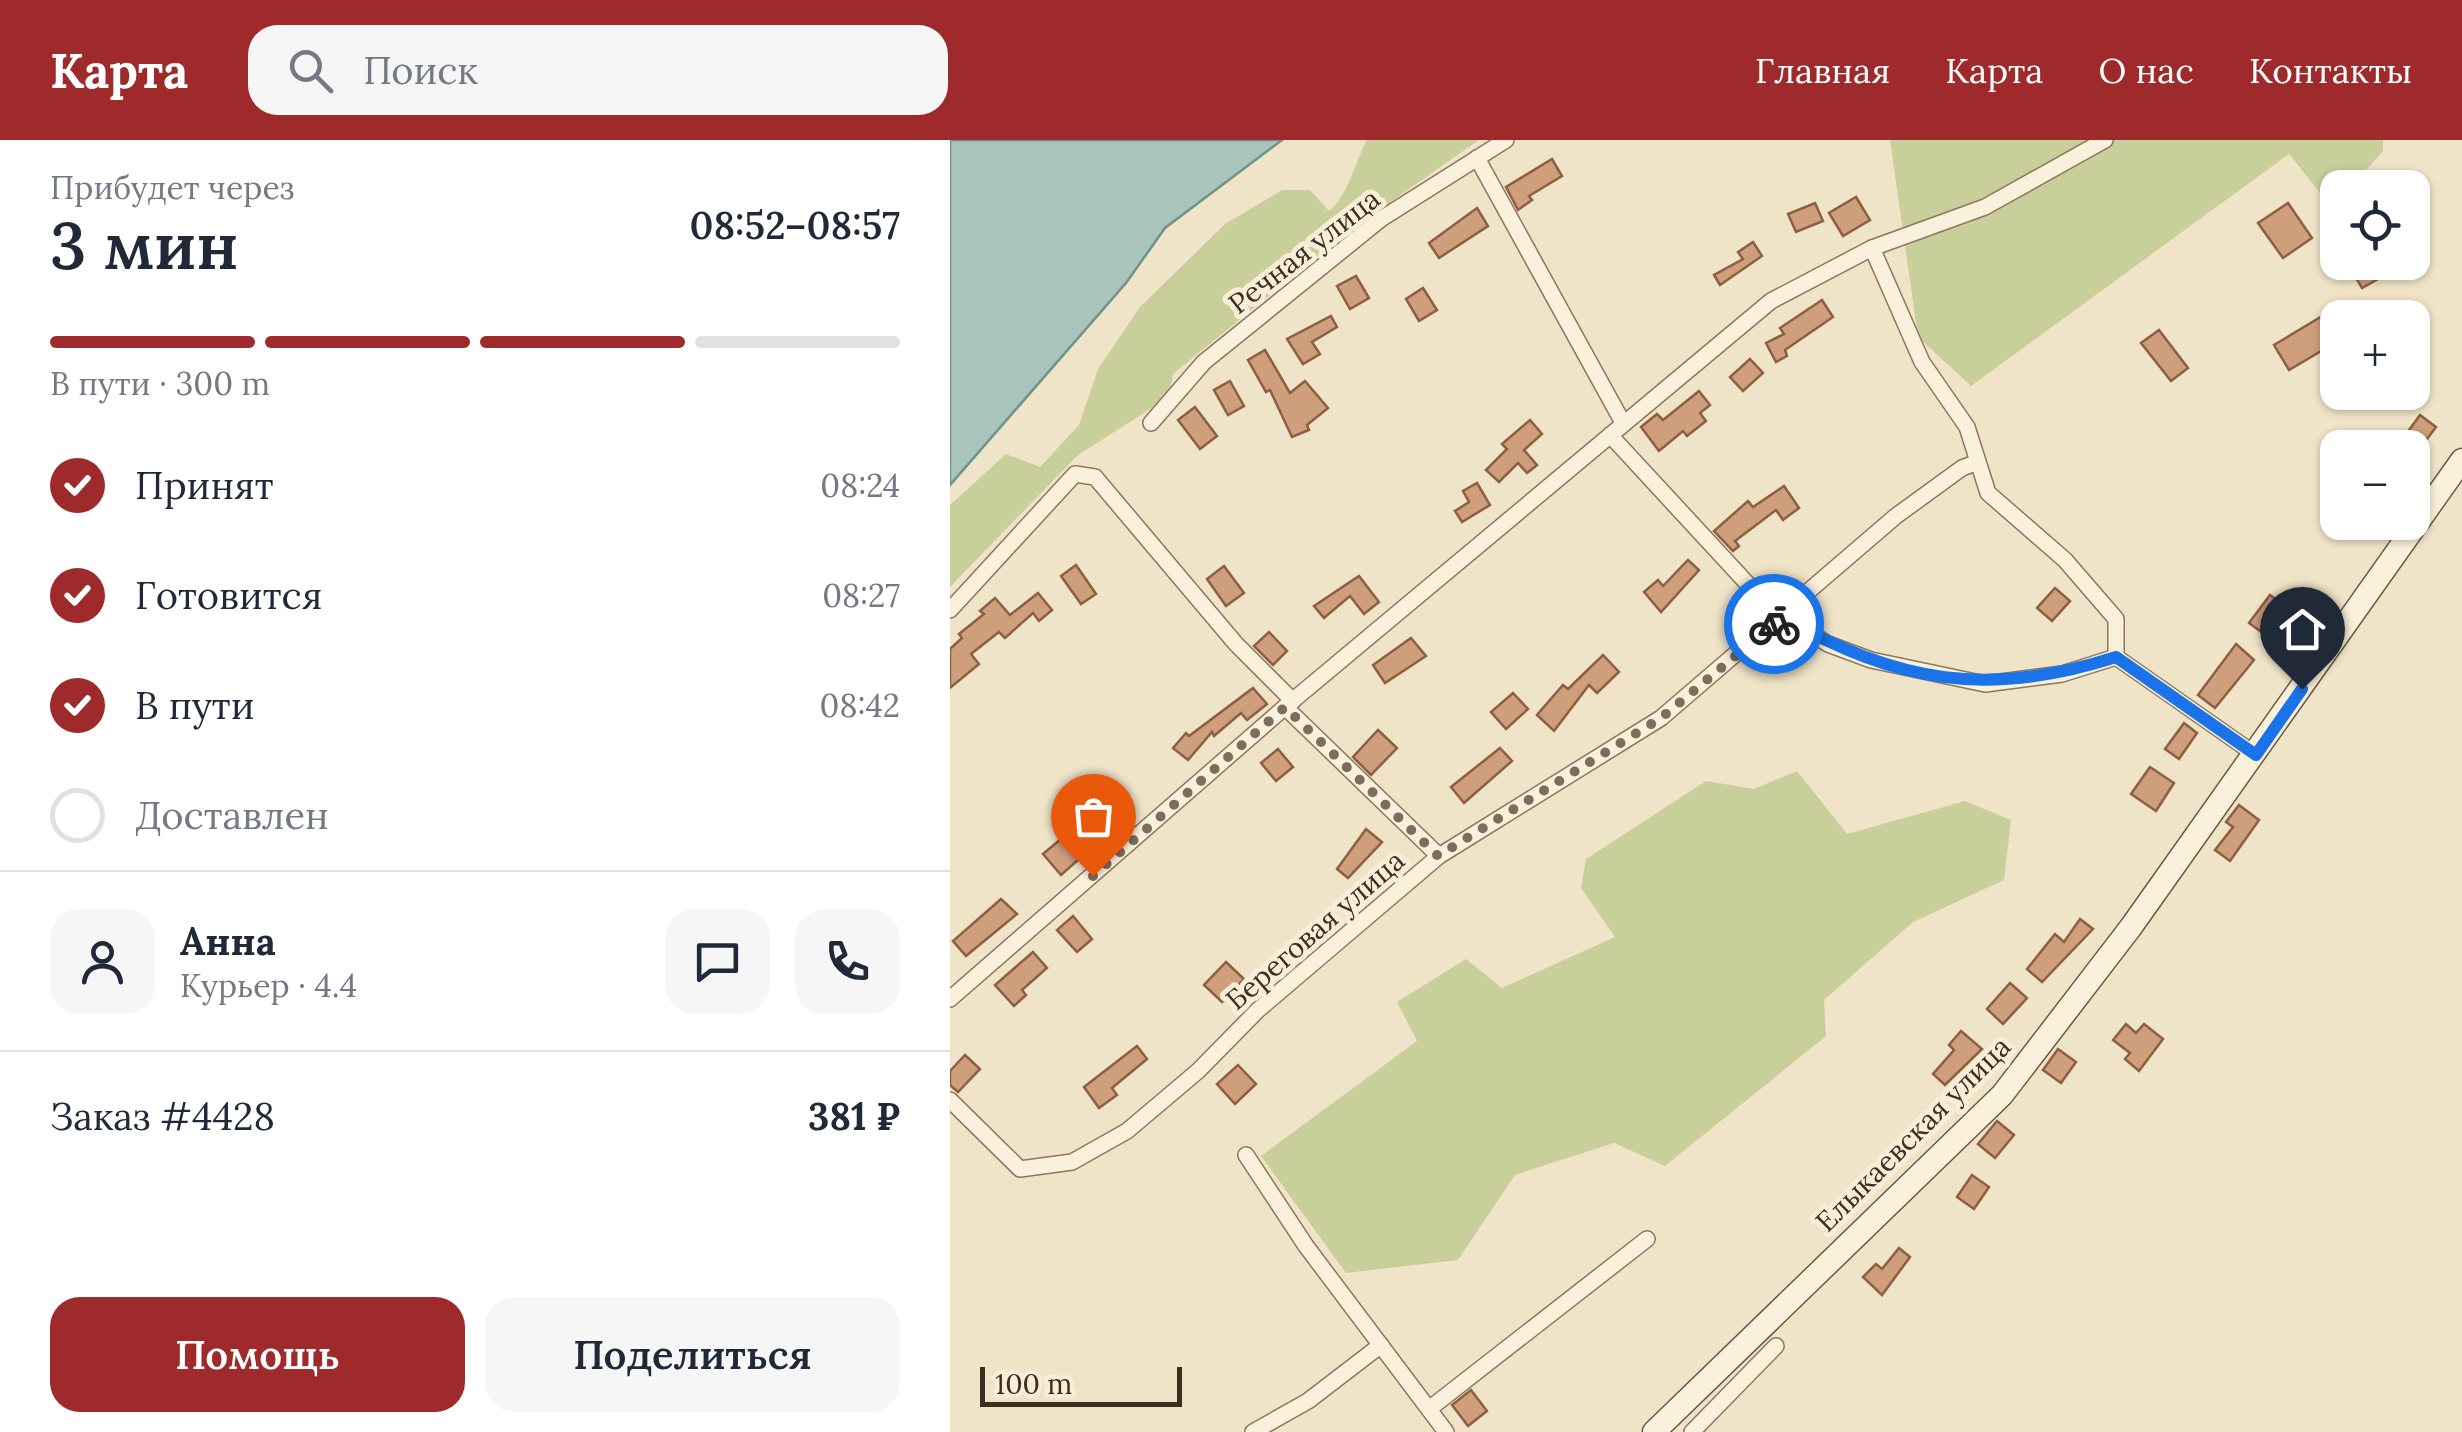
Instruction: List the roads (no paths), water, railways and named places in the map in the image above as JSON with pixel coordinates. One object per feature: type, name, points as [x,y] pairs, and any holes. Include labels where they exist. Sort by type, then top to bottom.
[{"type":"street","name":"Речная улица","points":[[1151,423],[1218,350],[1381,220],[1506,140]]},
{"type":"street","points":[[950,999],[1289,704],[1622,421],[1771,301],[1872,248],[1985,207],[2105,140]]},
{"type":"street","points":[[1477,158],[1622,421]]},
{"type":"street","points":[[1872,248],[1922,362],[1967,427],[1975,463],[1988,494],[2065,560],[2116,618],[2116,657]]},
{"type":"street","points":[[1610,434],[1782,617],[1828,644],[1872,660],[1985,684],[2062,674],[2116,657]]},
{"type":"street","name":"Елыкаевская улица","points":[[1675,1428],[2002,1094],[2256,755],[2462,460]]},
{"type":"street","name":"Береговая улица","points":[[950,1100],[1020,1169],[1072,1162],[1128,1131],[1198,1071],[1258,1010],[1438,856],[1661,718],[1896,516],[1962,468],[1975,463]]},
{"type":"street","points":[[950,610],[1075,474],[1095,477],[1289,704],[1438,856]]},
{"type":"street","points":[[2116,657],[2256,755]]},
{"type":"street","points":[[1246,1155],[1306,1246],[1446,1432]]},
{"type":"street","points":[[1429,1409],[1646,1238]]},
{"type":"street","points":[[1253,1432],[1308,1401],[1381,1344]]},
{"type":"street","points":[[1675,1428],[1776,1346]]},
{"type":"water","points":[[950,140],[1282,140],[1165,228],[1126,283],[950,485]]}]
